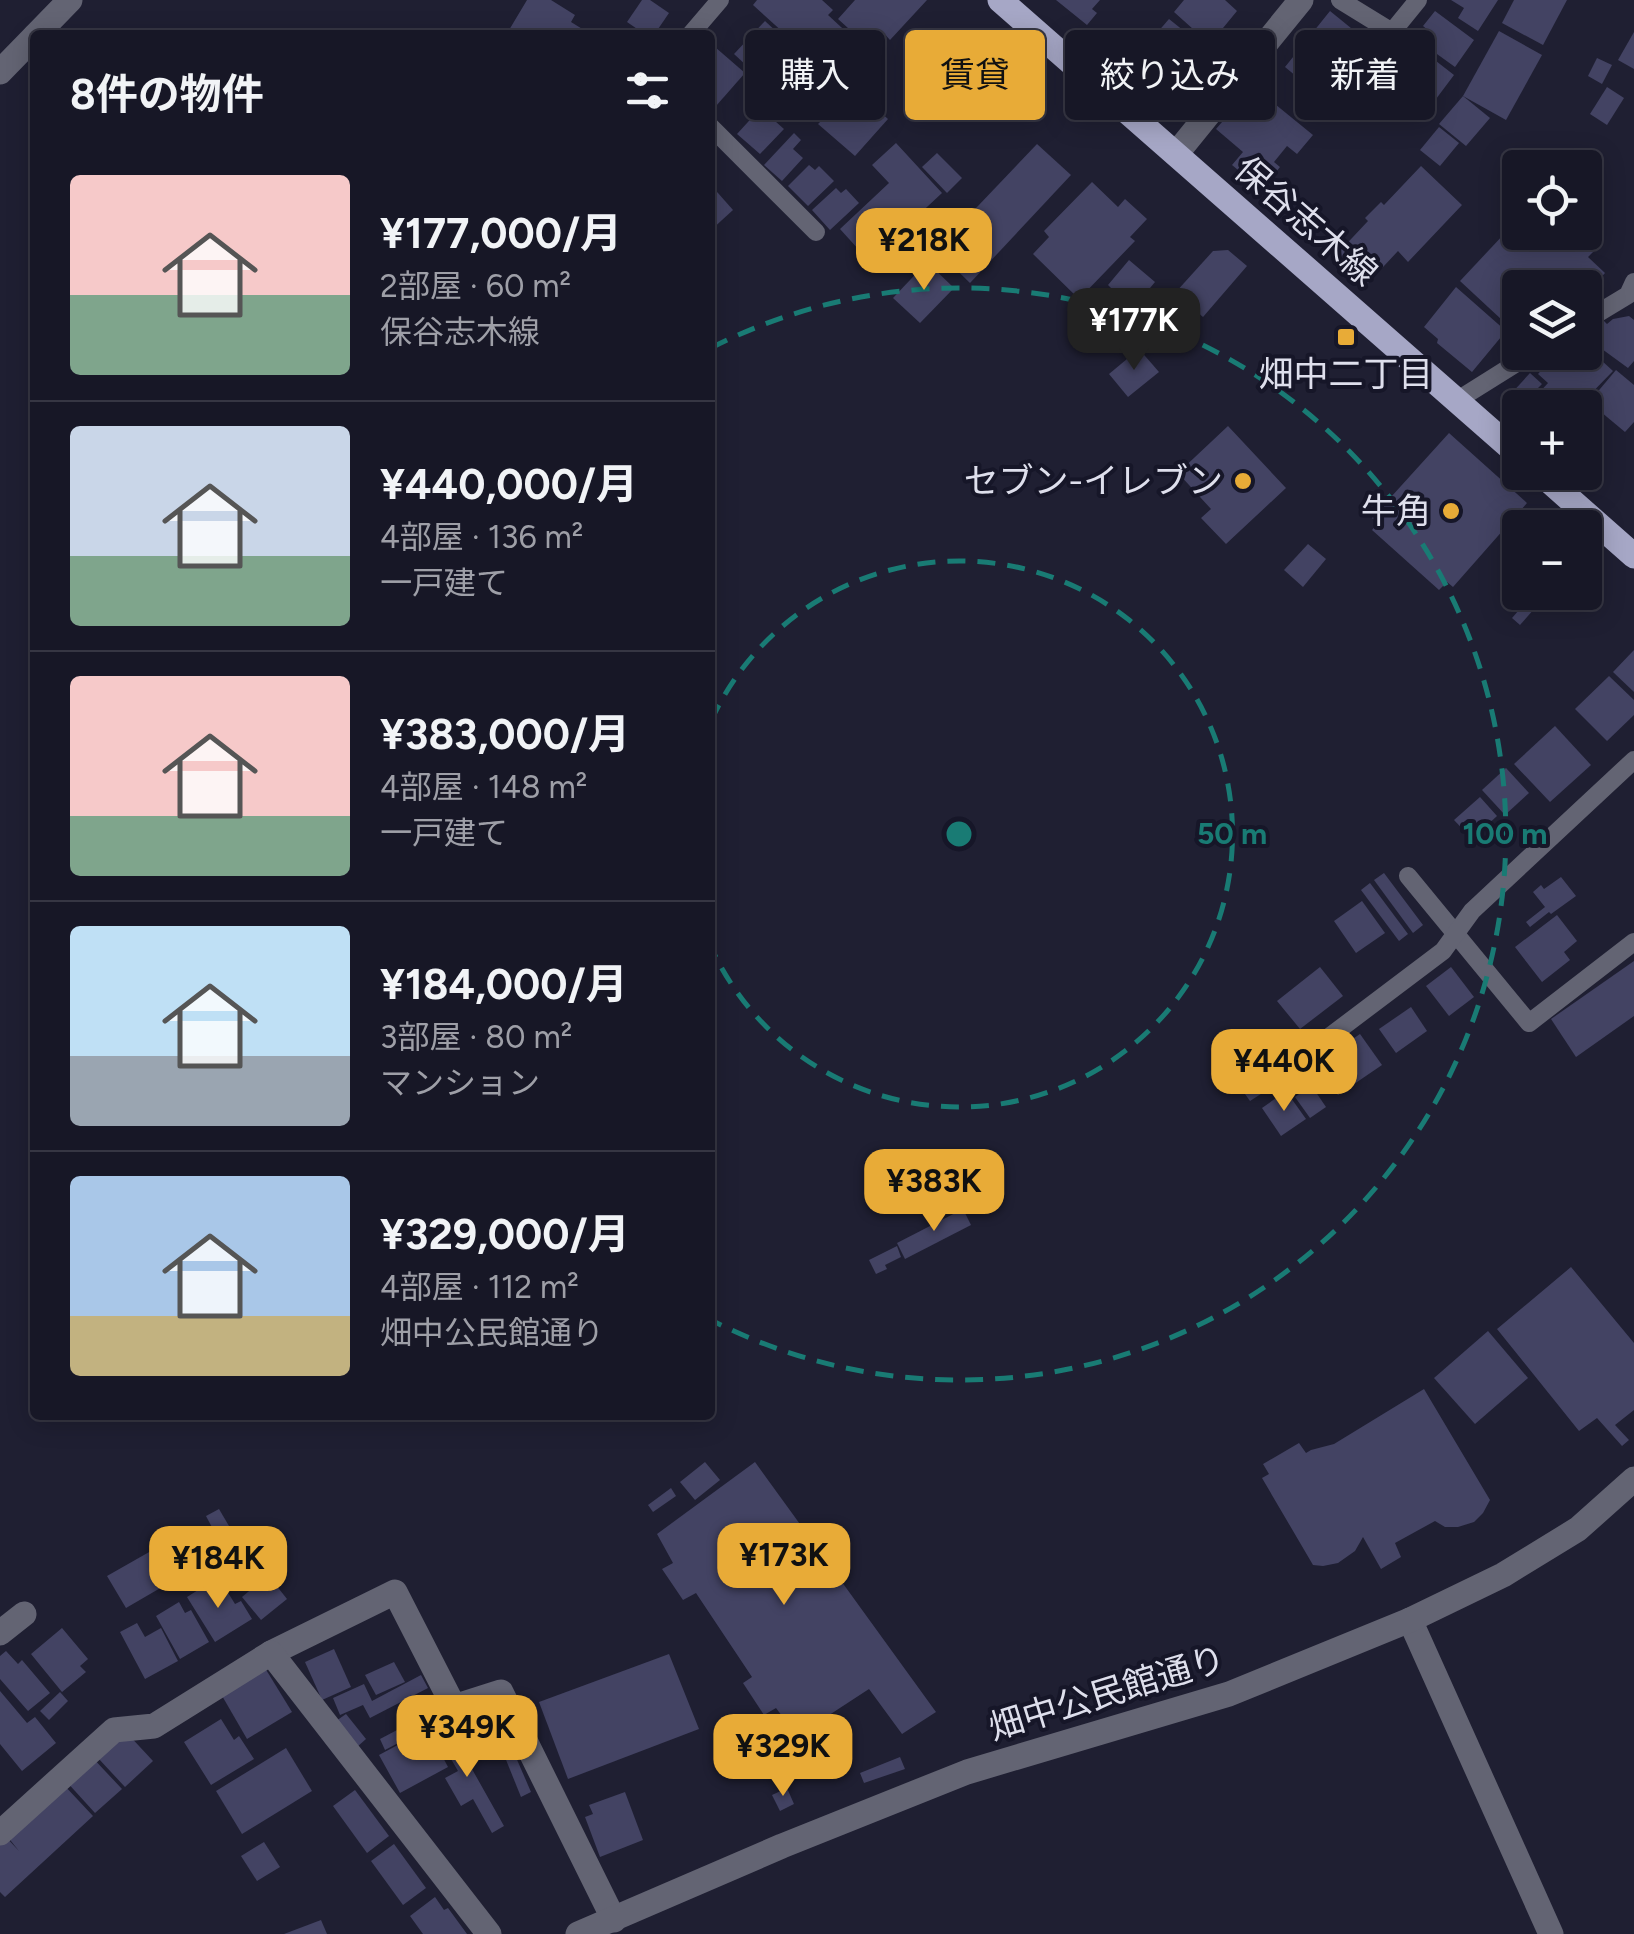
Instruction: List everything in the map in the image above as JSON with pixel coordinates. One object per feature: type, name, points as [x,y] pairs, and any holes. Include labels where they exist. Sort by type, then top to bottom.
[{"type":"main road","name":"保谷志木線","points":[[1000,0],[1502,440]]},
{"type":"main road","points":[[1559,490],[1634,556]]},
{"type":"street","points":[[42,30],[70,0]]},
{"type":"street","points":[[1176,154],[1301,0]]},
{"type":"street","points":[[0,72],[30,42]]},
{"type":"street","name":"畑中公民館通り","points":[[578,1934],[967,1772],[1229,1694],[1410,1620],[1504,1575],[1578,1529],[1634,1480]]},
{"type":"street","points":[[0,1834],[114,1730],[154,1726],[272,1652],[395,1592],[454,1707],[501,1692],[614,1920]]},
{"type":"street","points":[[0,1632],[24,1614]]},
{"type":"street","points":[[1410,1620],[1551,1934]]},
{"type":"street","points":[[272,1652],[488,1934]]},
{"type":"lane","points":[[694,30],[720,0]]},
{"type":"lane","points":[[1340,0],[1392,32],[1418,0]]},
{"type":"lane","points":[[715,131],[816,232]]},
{"type":"lane","points":[[1602,311],[1632,292]]},
{"type":"lane","points":[[1456,400],[1505,370]]},
{"type":"lane","points":[[1276,1076],[1442,951],[1472,911],[1634,760]]},
{"type":"lane","points":[[1408,876],[1528,1024],[1634,942]]},
{"type":"building","points":[[527,0],[551,0],[575,15],[571,22],[584,30],[509,30]]},
{"type":"building","points":[[642,0],[650,0],[669,13],[657,30],[639,30],[627,22]]},
{"type":"building","points":[[757,0],[822,0],[833,10],[828,15],[844,30],[781,30],[753,5]]},
{"type":"building","points":[[855,0],[927,0],[890,40],[885,30],[850,30],[838,19]]},
{"type":"building","points":[[1056,0],[1100,0],[1092,9],[1097,13],[1087,25]]},
{"type":"building","points":[[1184,0],[1225,0],[1237,11],[1223,28],[1225,30],[1194,30],[1174,12]]},
{"type":"building","points":[[1451,0],[1498,0],[1478,31],[1458,18],[1464,8]]},
{"type":"building","points":[[1514,0],[1567,0],[1543,45],[1502,23]]},
{"type":"building","points":[[1330,11],[1353,30],[1315,30]]},
{"type":"building","points":[[1435,11],[1474,40],[1455,67],[1435,53],[1435,30],[1423,26]]},
{"type":"building","points":[[1169,19],[1183,30],[1159,30]]},
{"type":"building","points":[[765,21],[775,30],[757,30]]},
{"type":"building","points":[[1499,31],[1542,55],[1506,120],[1463,96]]},
{"type":"building","points":[[1634,32],[1634,69],[1618,60]]},
{"type":"building","points":[[745,42],[745,64],[734,54]]},
{"type":"building","points":[[715,47],[745,73],[716,106],[715,105]]},
{"type":"building","points":[[1295,55],[1295,75],[1285,67]]},
{"type":"building","points":[[1597,58],[1612,65],[1602,84],[1588,76]]},
{"type":"building","points":[[1435,60],[1454,75],[1435,100]]},
{"type":"building","points":[[1607,87],[1624,98],[1607,125],[1590,114]]},
{"type":"building","points":[[1463,96],[1490,118],[1466,146],[1439,124]]},
{"type":"building","points":[[1275,104],[1313,135],[1297,154],[1287,146],[1274,162],[1280,167],[1262,190],[1232,165],[1243,152],[1216,129],[1224,120],[1275,120]]},
{"type":"building","points":[[888,119],[855,156],[818,124],[822,120]]},
{"type":"building","points":[[750,120],[774,120],[784,129],[760,154],[737,134]]},
{"type":"building","points":[[1439,127],[1459,143],[1440,166],[1420,150]]},
{"type":"building","points":[[794,133],[801,140],[793,149],[803,158],[782,181],[764,165]]},
{"type":"building","points":[[896,143],[942,193],[869,261],[840,229],[889,183],[872,165]]},
{"type":"building","points":[[1037,144],[1071,175],[970,283],[936,250]]},
{"type":"building","points":[[937,153],[962,178],[947,193],[922,167]]},
{"type":"building","points":[[809,165],[815,170],[819,166],[834,181],[808,206],[788,186]]},
{"type":"building","points":[[1421,166],[1462,205],[1408,262],[1398,251],[1368,283],[1337,254],[1368,221],[1365,218],[1381,202],[1384,205]]},
{"type":"building","points":[[1092,182],[1118,207],[1125,199],[1147,219],[1130,237],[1135,241],[1079,299],[1033,254],[1049,237],[1044,231]]},
{"type":"building","points":[[836,188],[841,193],[846,189],[859,203],[830,230],[812,210]]},
{"type":"building","points":[[715,190],[733,210],[715,226]]},
{"type":"building","points":[[1502,236],[1502,250],[1595,250],[1588,257],[1602,270],[1502,270],[1502,320],[1460,281]]},
{"type":"building","points":[[1228,250],[1247,266],[1203,317],[1175,293],[1213,251]]},
{"type":"building","points":[[1129,260],[1155,282],[1126,317],[1104,298],[1112,289],[1108,285]]},
{"type":"building","points":[[927,262],[954,288],[920,323],[893,298]]},
{"type":"building","points":[[1456,287],[1502,327],[1502,336],[1472,372],[1424,327]]},
{"type":"building","points":[[1169,299],[1194,318],[1170,350],[1134,321],[1151,300],[1161,308]]},
{"type":"building","points":[[1629,316],[1634,320],[1634,361],[1628,368],[1602,349],[1602,324]]},
{"type":"building","points":[[1139,349],[1159,372],[1128,397],[1109,374]]},
{"type":"building","points":[[1602,361],[1613,371],[1595,390],[1542,390],[1548,383],[1538,374],[1542,370],[1602,370]]},
{"type":"building","points":[[1616,370],[1634,385],[1634,422],[1625,432],[1602,413],[1599,390]]},
{"type":"building","points":[[1530,373],[1542,384],[1536,390],[1514,390]]},
{"type":"building","points":[[1228,426],[1286,488],[1226,544],[1201,518],[1211,509],[1178,473]]},
{"type":"building","points":[[1449,433],[1502,481],[1502,490],[1513,490],[1527,503],[1521,510],[1502,510],[1502,531],[1453,587],[1447,582],[1439,590],[1372,530],[1378,523],[1372,518]]},
{"type":"building","points":[[1308,544],[1326,559],[1303,587],[1284,570]]},
{"type":"building","points":[[1519,610],[1533,610],[1520,625],[1512,618]]},
{"type":"building","points":[[1634,650],[1634,692],[1613,672]]},
{"type":"building","points":[[1609,676],[1634,700],[1634,715],[1607,741],[1575,709]]},
{"type":"building","points":[[1555,726],[1591,765],[1550,802],[1514,764]]},
{"type":"building","points":[[1506,768],[1529,793],[1505,815],[1482,790]]},
{"type":"building","points":[[1480,797],[1497,816],[1472,839],[1454,820]]},
{"type":"building","points":[[1384,873],[1423,925],[1413,933],[1374,880]]},
{"type":"building","points":[[1561,877],[1576,896],[1530,927],[1526,922],[1545,907],[1533,892]]},
{"type":"building","points":[[1370,883],[1408,934],[1399,941],[1361,890]]},
{"type":"building","points":[[1362,901],[1385,933],[1356,953],[1334,921]]},
{"type":"building","points":[[1557,915],[1577,941],[1564,952],[1570,960],[1542,982],[1515,947]]},
{"type":"building","points":[[1634,961],[1634,1016],[1576,1057],[1551,1019]]},
{"type":"building","points":[[1320,967],[1343,996],[1300,1029],[1277,1001]]},
{"type":"building","points":[[1451,967],[1474,997],[1449,1016],[1426,986]]},
{"type":"building","points":[[1411,1007],[1427,1031],[1396,1053],[1379,1029]]},
{"type":"building","points":[[1360,1034],[1382,1065],[1338,1095],[1316,1064]]},
{"type":"building","points":[[1257,1076],[1267,1090],[1250,1101],[1240,1087]]},
{"type":"building","points":[[1311,1085],[1326,1107],[1310,1118],[1295,1097]]},
{"type":"building","points":[[1286,1091],[1306,1119],[1281,1136],[1262,1108]]},
{"type":"building","points":[[963,1209],[971,1225],[905,1259],[897,1243]]},
{"type":"building","points":[[897,1246],[901,1257],[876,1274],[869,1260]]},
{"type":"building","points":[[1571,1267],[1634,1343],[1634,1410],[1615,1425],[1629,1440],[1622,1446],[1597,1418],[1579,1431],[1497,1329]]},
{"type":"building","points":[[1488,1331],[1528,1378],[1475,1424],[1434,1378]]},
{"type":"building","points":[[1424,1389],[1490,1500],[1483,1513],[1474,1522],[1458,1527],[1445,1527],[1435,1521],[1395,1543],[1401,1557],[1381,1569],[1363,1537],[1355,1551],[1338,1563],[1313,1565],[1262,1478],[1269,1474],[1263,1464],[1299,1443],[1306,1453],[1334,1444]]},
{"type":"building","points":[[705,1462],[720,1480],[695,1500],[680,1482]]},
{"type":"building","points":[[755,1462],[936,1712],[902,1734],[869,1689],[797,1736],[776,1708],[764,1715],[743,1683],[752,1677],[696,1593],[683,1600],[662,1569],[673,1563],[657,1534]]},
{"type":"building","points":[[671,1488],[676,1496],[653,1512],[648,1505]]},
{"type":"building","points":[[219,1509],[229,1526],[215,1533],[206,1516]]},
{"type":"building","points":[[184,1531],[192,1545],[200,1540],[216,1568],[184,1586],[160,1544]]},
{"type":"building","points":[[158,1547],[166,1562],[160,1566],[169,1583],[126,1608],[107,1576]]},
{"type":"building","points":[[268,1575],[287,1599],[261,1620],[242,1597]]},
{"type":"building","points":[[214,1580],[222,1594],[227,1591],[235,1604],[241,1601],[252,1619],[215,1642],[187,1597]]},
{"type":"building","points":[[179,1602],[185,1613],[191,1610],[209,1642],[180,1659],[156,1616]]},
{"type":"building","points":[[137,1623],[145,1637],[161,1628],[178,1661],[145,1679],[120,1632]]},
{"type":"building","points":[[62,1628],[88,1659],[80,1666],[86,1672],[62,1692],[31,1654]]},
{"type":"building","points":[[334,1649],[351,1687],[322,1700],[305,1662]]},
{"type":"building","points":[[6,1651],[18,1664],[22,1660],[50,1693],[28,1711],[0,1679],[0,1656]]},
{"type":"building","points":[[669,1654],[699,1729],[568,1779],[539,1702]]},
{"type":"building","points":[[394,1662],[405,1682],[376,1695],[365,1675]]},
{"type":"building","points":[[265,1668],[292,1712],[247,1739],[221,1694]]},
{"type":"building","points":[[421,1675],[428,1688],[370,1718],[363,1705],[340,1715],[333,1698],[364,1684],[372,1701]]},
{"type":"building","points":[[0,1691],[27,1723],[35,1717],[56,1743],[22,1771],[0,1744]]},
{"type":"building","points":[[60,1692],[68,1701],[49,1720],[40,1711]]},
{"type":"building","points":[[437,1709],[442,1720],[385,1750],[380,1739]]},
{"type":"building","points":[[487,1709],[491,1718],[460,1733],[455,1724]]},
{"type":"building","points":[[346,1714],[366,1739],[357,1747],[336,1721]]},
{"type":"building","points":[[221,1719],[234,1740],[239,1736],[254,1759],[211,1785],[184,1742]]},
{"type":"building","points":[[445,1721],[504,1826],[492,1833],[473,1799],[461,1806],[445,1778],[458,1771],[433,1728]]},
{"type":"building","points":[[126,1732],[153,1761],[125,1787],[98,1758]]},
{"type":"building","points":[[505,1732],[531,1792],[521,1797],[496,1735]]},
{"type":"building","points":[[431,1735],[448,1767],[400,1793],[379,1755],[409,1739],[412,1745]]},
{"type":"building","points":[[286,1748],[312,1791],[242,1834],[216,1791]]},
{"type":"building","points":[[91,1756],[122,1789],[95,1813],[65,1780]]},
{"type":"building","points":[[900,1757],[905,1769],[864,1783],[860,1773]]},
{"type":"building","points":[[63,1784],[93,1816],[5,1897],[0,1892],[0,1838],[4,1835],[19,1851],[7,1836]]},
{"type":"building","points":[[787,1788],[794,1804],[780,1811],[772,1795]]},
{"type":"building","points":[[355,1790],[389,1836],[367,1853],[333,1806]]},
{"type":"building","points":[[625,1792],[643,1840],[600,1857],[585,1817],[593,1814],[589,1805]]},
{"type":"building","points":[[264,1842],[280,1867],[257,1881],[241,1856]]},
{"type":"building","points":[[394,1844],[426,1888],[403,1905],[371,1861]]},
{"type":"building","points":[[435,1897],[467,1934],[423,1934],[410,1916]]},
{"type":"building","points":[[321,1920],[327,1934],[284,1934]]},
{"type":"place","name":"畑中二丁目","points":[[1346,337]]},
{"type":"place","name":"セブン-イレブン","points":[[1243,481]]},
{"type":"place","name":"牛角","points":[[1451,511]]}]
